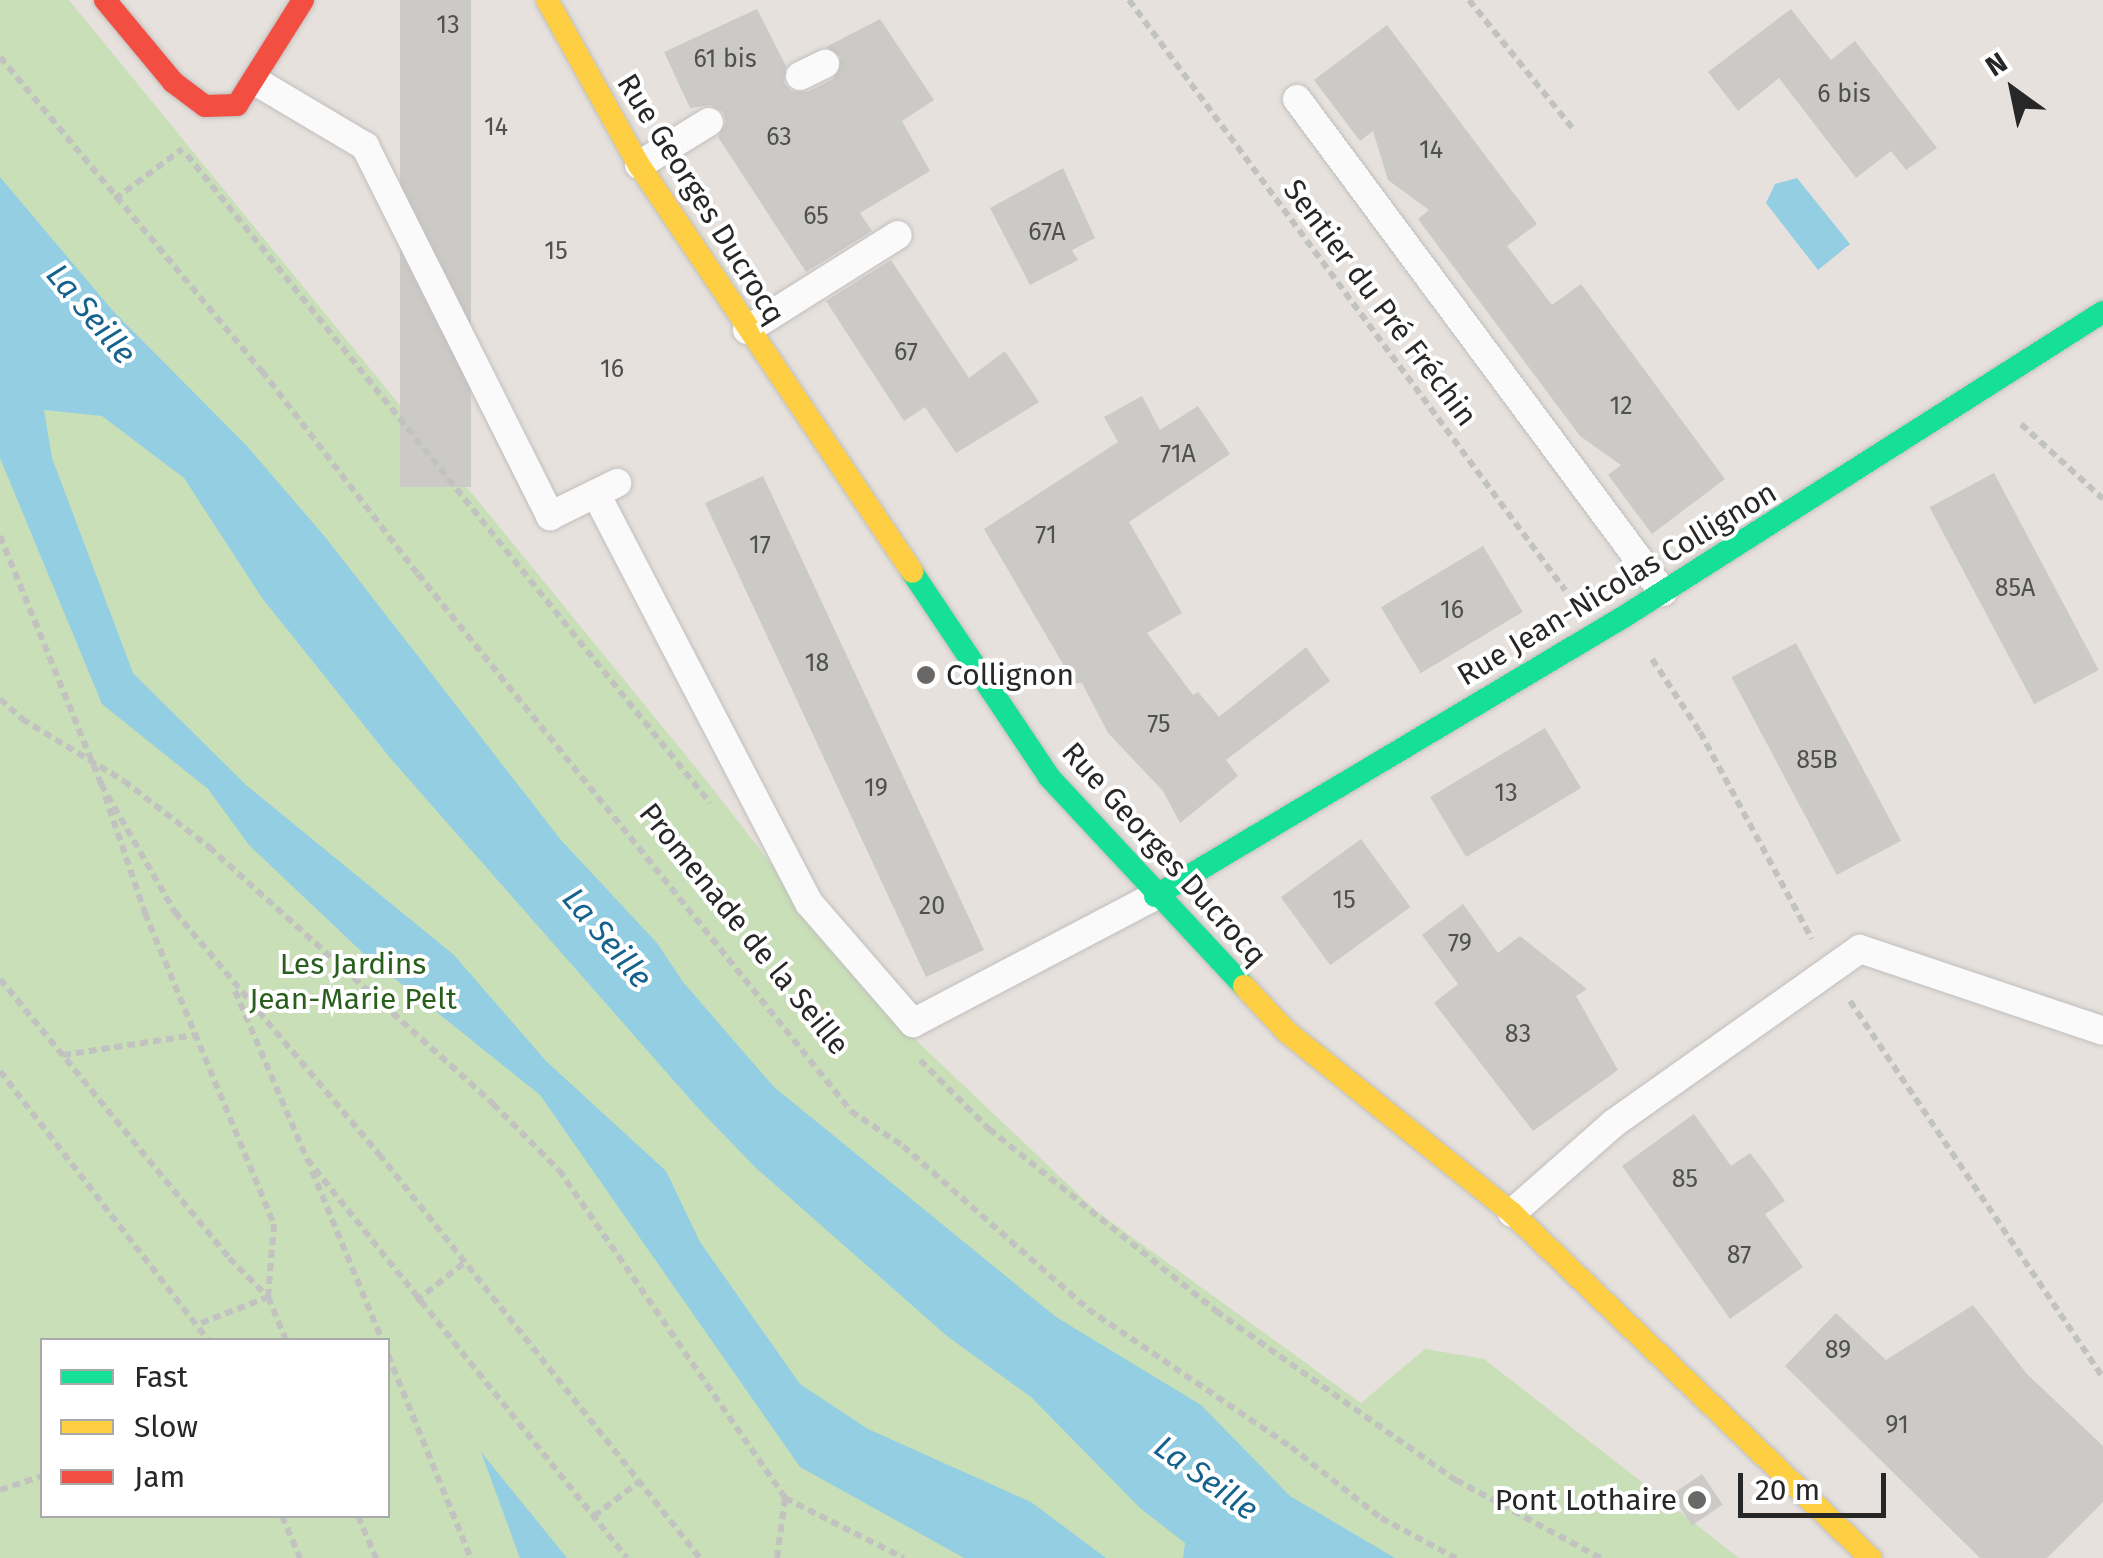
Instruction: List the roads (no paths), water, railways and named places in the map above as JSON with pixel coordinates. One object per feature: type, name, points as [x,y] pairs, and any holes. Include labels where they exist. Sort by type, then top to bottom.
[{"type":"street","points":[[104,0],[196,102],[236,105],[257,82],[304,0]]},
{"type":"street","name":"Rue Georges Ducrocq","points":[[547,0],[639,165],[1049,777],[1155,896],[1288,1032],[1512,1213],[1871,1558]]},
{"type":"street","name":"Rue Jean-Nicolas Collignon","points":[[1155,896],[1663,592],[1838,484],[1986,381],[2103,312]]},
{"type":"lane","points":[[257,82],[366,146],[550,516],[606,488],[808,903],[913,1023],[1155,896]]},
{"type":"lane","points":[[1297,99],[1663,592]]},
{"type":"lane","points":[[639,165],[709,122]]},
{"type":"lane","points":[[747,330],[898,235]]},
{"type":"lane","points":[[1512,1213],[1614,1123],[1860,950],[2103,1031]]},
{"type":"water","name":"La Seille","points":[[0,177],[113,311],[247,446],[326,538],[561,840],[657,943],[683,982],[774,1087],[1056,1317],[1201,1405],[1290,1496],[1395,1558],[1183,1558],[1185,1543],[1140,1508],[1032,1398],[947,1336],[756,1168],[697,1107],[391,759],[262,598],[184,478],[102,416],[44,410],[52,458],[133,673],[246,785],[454,955],[546,1061],[666,1171],[700,1242],[800,1384],[868,1429],[1031,1502],[1106,1558],[964,1558],[800,1467],[540,1095],[363,953],[249,845],[208,789],[102,704],[0,458]]},
{"type":"water","points":[[1797,178],[1850,244],[1818,270],[1766,203],[1775,184]]},
{"type":"water","points":[[481,1452],[567,1558],[520,1558]]},
{"type":"place","name":"Collignon","points":[[926,675]]},
{"type":"place","name":"Pont Lothaire","points":[[1697,1500]]},
{"type":"park label","name":"Les Jardins Jean-Marie Pelt","points":[[353,981]]}]
